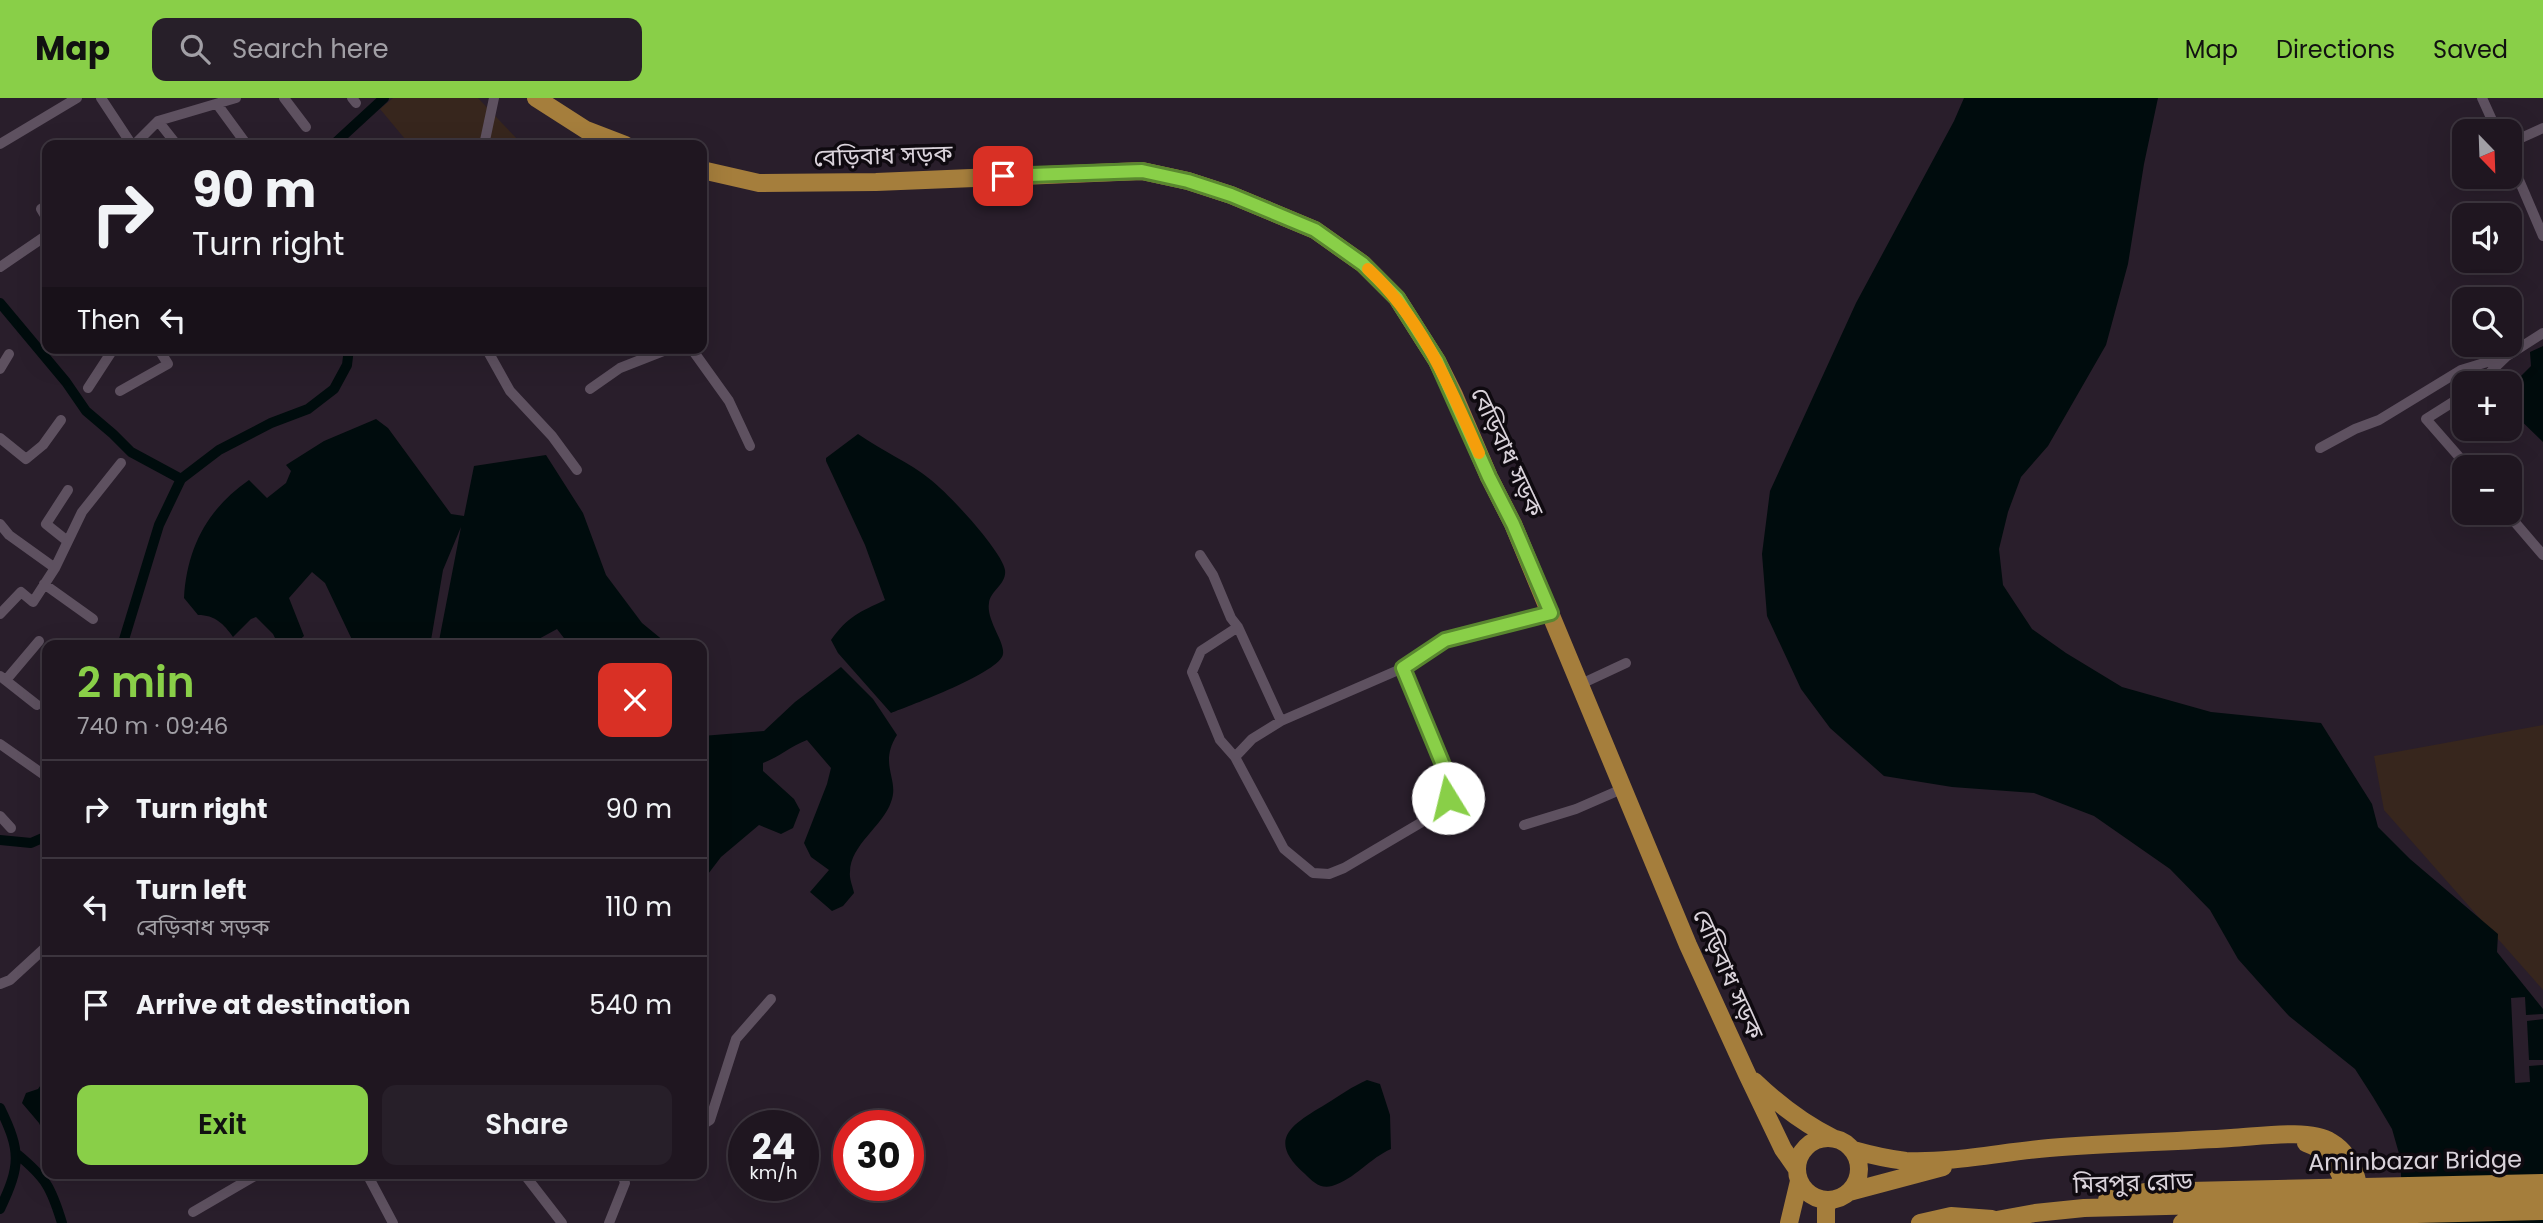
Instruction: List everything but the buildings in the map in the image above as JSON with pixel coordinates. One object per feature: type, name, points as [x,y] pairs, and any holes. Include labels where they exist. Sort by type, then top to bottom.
[{"type":"highway","points":[[536,98],[586,130],[612,140]]},
{"type":"highway","name":"বেড়িবাধ সড়ক","points":[[707,171],[759,183],[876,182],[1142,171],[1188,181],[1231,195],[1315,230],[1379,279],[1397,298],[1425,341],[1454,394],[1551,613],[1688,945],[1747,1074],[1798,1175]]},
{"type":"highway","name":"বেড়িবাধ সড়ক","points":[[1747,1074],[1793,1114],[1833,1138]]},
{"type":"highway","points":[[1853,1150],[1906,1161],[2051,1148],[2260,1136],[2315,1136],[2329,1140],[2345,1152],[2357,1181],[2359,1223]]},
{"type":"highway","points":[[1789,1223],[1798,1175],[1798,1158],[1812,1142],[1833,1138],[1841,1140],[1853,1150],[1858,1158],[1859,1176],[1849,1192]]},
{"type":"highway","points":[[1798,1175],[1811,1195],[1830,1200],[1849,1192],[1954,1165],[2003,1159],[2306,1143],[2327,1153],[2339,1170],[2347,1194],[2347,1223]]},
{"type":"highway","name":"Aminbazar Bridge","points":[[2289,1202],[2543,1183]]},
{"type":"highway","name":"Aminbazar Bridge","points":[[2289,1202],[2543,1197]]},
{"type":"highway","points":[[1826,1223],[1826,1207],[1830,1200]]},
{"type":"highway","points":[[2182,1223],[2289,1202],[2543,1212]]},
{"type":"highway","name":"মিরপুর রোড","points":[[1920,1223],[1951,1216],[1986,1221],[2084,1208],[2289,1202]]},
{"type":"street","points":[[0,144],[77,98]]},
{"type":"street","points":[[101,98],[130,140]]},
{"type":"street","points":[[138,140],[158,121],[236,98]]},
{"type":"street","points":[[285,98],[306,127]]},
{"type":"street","points":[[485,140],[494,98]]},
{"type":"street","points":[[2482,98],[2492,119]]},
{"type":"street","points":[[217,104],[243,140]]},
{"type":"street","points":[[158,121],[173,140]]},
{"type":"street","points":[[2522,138],[2543,128]]},
{"type":"street","points":[[2522,187],[2543,236]]},
{"type":"street","points":[[0,267],[42,238]]},
{"type":"street","points":[[2522,346],[2543,333]]},
{"type":"street","points":[[0,369],[9,354]]},
{"type":"street","points":[[88,388],[110,354]]},
{"type":"street","points":[[120,391],[168,364],[162,354]]},
{"type":"street","points":[[489,354],[510,391],[552,436],[577,470]]},
{"type":"street","points":[[590,389],[640,354]]},
{"type":"street","points":[[695,354],[729,401],[750,446]]},
{"type":"street","points":[[2320,448],[2355,429],[2379,420],[2461,370],[2504,357]]},
{"type":"street","points":[[2491,371],[2506,357]]},
{"type":"street","points":[[2412,400],[2458,455]]},
{"type":"street","points":[[2426,419],[2452,403]]},
{"type":"street","points":[[0,438],[26,459],[43,445],[61,420]]},
{"type":"street","points":[[0,614],[21,592],[33,602],[55,568],[66,540],[82,512],[121,463]]},
{"type":"street","points":[[66,540],[46,524],[68,490]]},
{"type":"street","points":[[0,524],[9,534],[55,568]]},
{"type":"street","points":[[2517,525],[2543,555]]},
{"type":"street","points":[[1200,555],[1213,575],[1281,721]]},
{"type":"street","points":[[44,584],[93,619]]},
{"type":"street","points":[[1235,757],[1252,739],[1281,721],[1403,668],[1445,640],[1551,613]]},
{"type":"street","points":[[1238,627],[1201,651],[1192,672],[1220,740],[1235,757],[1284,849],[1313,873],[1329,874],[1344,868],[1439,812],[1448,798],[1448,777],[1403,668]]},
{"type":"street","points":[[37,705],[3,678],[39,641]]},
{"type":"street","points":[[1581,684],[1626,663]]},
{"type":"street","points":[[0,744],[42,773]]},
{"type":"street","points":[[1524,825],[1576,809],[1622,789]]},
{"type":"street","points":[[0,816],[11,828]]},
{"type":"street","points":[[5,982],[42,950]]},
{"type":"street","points":[[707,1122],[710,1120],[736,1039],[771,999]]},
{"type":"street","points":[[193,1212],[249,1179]]},
{"type":"street","points":[[371,1179],[393,1223]]},
{"type":"street","points":[[528,1179],[562,1223]]},
{"type":"street","points":[[608,1223],[623,1179]]},
{"type":"shaded area","points":[[393,98],[478,98],[518,140],[406,140],[380,109]]},
{"type":"shaded area","points":[[1964,98],[2158,98],[2128,264],[2106,345],[2048,446],[2021,477],[2008,512],[1999,549],[2003,585],[2032,629],[2122,687],[2211,712],[2321,723],[2372,804],[2378,827],[2410,859],[2498,934],[2497,952],[2543,1009],[2543,1223],[2384,1223],[2402,1193],[2400,1157],[2392,1129],[2373,1097],[2355,1069],[2289,1016],[2238,959],[2210,910],[2170,869],[2094,816],[2034,793],[1952,787],[1884,776],[1830,728],[1801,689],[1767,616],[1762,554],[1770,491],[1856,303]]},
{"type":"shaded area","points":[[2543,346],[2543,442],[2522,422],[2522,375],[2531,366],[2530,352]]},
{"type":"shaded area","points":[[376,419],[388,428],[451,514],[464,516],[474,466],[546,455],[583,513],[606,575],[642,623],[663,640],[565,640],[557,629],[537,640],[439,640],[461,527],[443,570],[431,640],[352,640],[325,583],[312,572],[289,598],[304,636],[300,640],[276,640],[256,617],[233,637],[218,621],[198,615],[184,598],[195,546],[211,517],[234,491],[249,480],[267,498],[286,483],[291,471],[286,465],[324,441]]},
{"type":"shaded area","points":[[858,434],[914,468],[939,487],[985,537],[1005,570],[1005,575],[989,603],[990,616],[1003,649],[998,661],[953,688],[891,713],[838,653],[831,640],[849,620],[885,600],[865,545],[826,461],[826,458]]},
{"type":"shaded area","points":[[841,667],[873,699],[897,735],[889,755],[893,786],[891,802],[851,862],[850,877],[854,893],[843,906],[832,911],[810,892],[829,870],[811,857],[804,843],[831,768],[807,740],[763,763],[763,771],[794,799],[800,810],[793,828],[781,834],[759,825],[721,857],[707,875],[707,736],[764,731],[795,702]]},
{"type":"shaded area","points":[[2543,725],[2543,990],[2384,810],[2374,756]]},
{"type":"shaded area","points":[[1367,1080],[1380,1084],[1390,1115],[1391,1149],[1340,1183],[1328,1187],[1317,1184],[1293,1162],[1285,1142],[1288,1133],[1303,1118]]},
{"type":"shaded area","points":[[42,1083],[42,1129],[22,1103],[26,1093],[38,1089]]},
{"type":"pier","points":[[2525,997],[2526,1015],[2543,1014],[2543,1019],[2527,1021],[2529,1060],[2543,1060],[2543,1065],[2529,1066],[2530,1082],[2515,1083],[2511,998]]},
{"type":"waterway","points":[[338,140],[384,98]]},
{"type":"waterway","points":[[0,303],[42,353]]},
{"type":"waterway","points":[[43,354],[86,411],[131,452],[181,479]]},
{"type":"waterway","points":[[124,640],[159,525],[181,479],[219,450],[271,423],[308,409],[334,389],[347,365],[348,354]]},
{"type":"waterway","points":[[0,840],[31,843],[42,838]]},
{"type":"waterway","points":[[0,1108],[12,1136],[16,1158],[12,1181],[0,1209]]},
{"type":"waterway","points":[[17,1154],[42,1179]]},
{"type":"waterway","points":[[42,1179],[54,1200],[62,1223]]},
{"type":"slow traffic","points":[[1368,269],[1397,298],[1419,331],[1454,394],[1479,453]]},
{"type":"route","points":[[1003,176],[1142,171],[1188,181],[1231,195],[1315,230],[1363,264],[1397,298],[1437,361],[1454,394],[1551,613],[1445,640],[1403,668],[1448,777],[1448,798]]}]
